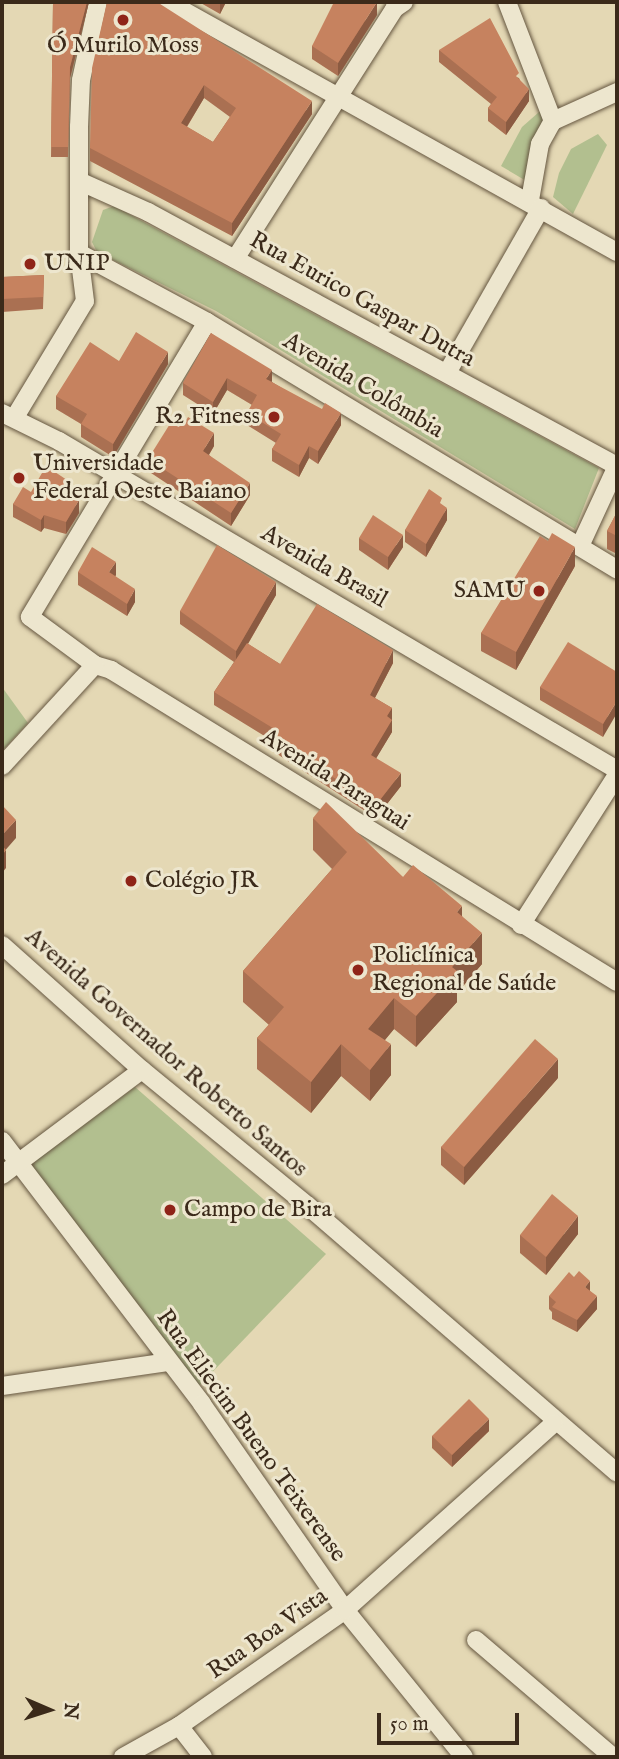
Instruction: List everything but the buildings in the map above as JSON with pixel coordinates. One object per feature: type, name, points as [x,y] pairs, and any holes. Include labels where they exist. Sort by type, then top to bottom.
[{"type":"street","points":[[8,415],[85,301],[79,253],[81,80],[98,2]]},
{"type":"street","points":[[168,2],[337,98],[536,204],[617,252]]},
{"type":"street","points":[[507,2],[553,121]]},
{"type":"street","points":[[235,259],[395,4]]},
{"type":"street","points":[[447,373],[536,204],[540,144],[553,121],[617,92]]},
{"type":"street","name":"Rua Eurico Gaspar Dutra","points":[[81,182],[235,259],[617,466]]},
{"type":"street","name":"Avenida Colômbia","points":[[79,253],[207,322],[617,569]]},
{"type":"street","points":[[113,473],[207,322]]},
{"type":"street","name":"Avenida Brasil","points":[[8,415],[113,473],[617,773]]},
{"type":"street","points":[[580,546],[617,466]]},
{"type":"street","name":"Avenida Paraguai","points":[[113,473],[30,617],[95,664],[111,670],[617,982]]},
{"type":"street","points":[[2,765],[95,664]]},
{"type":"street","points":[[521,925],[617,773]]},
{"type":"street","name":"Avenida Governador Roberto Santos","points":[[2,945],[142,1070],[308,1206],[554,1423],[617,1474]]},
{"type":"street","points":[[2,1175],[142,1070]]},
{"type":"street","name":"Rua Eliecim Bueno Teixerense","points":[[2,1141],[21,1161],[169,1362],[345,1610],[464,1757]]},
{"type":"street","points":[[2,1385],[169,1362]]},
{"type":"street","name":"Rua Boa Vista","points":[[123,1757],[179,1727],[345,1610],[554,1423]]},
{"type":"street","points":[[476,1640],[613,1757]]},
{"type":"street","points":[[179,1727],[204,1757]]},
{"type":"green space","points":[[547,105],[533,185],[501,166],[522,127]]},
{"type":"green space","points":[[598,134],[607,145],[573,214],[553,197],[559,173],[571,149]]},
{"type":"green space","points":[[114,206],[599,468],[575,529],[216,311],[97,252],[92,242],[103,210]]},
{"type":"green space","points":[[2,687],[28,723],[2,751]]},
{"type":"green space","name":"Campo de Bira","points":[[135,1087],[326,1254],[198,1387],[30,1165]]},
{"type":"place","name":"Ó Murilo Moss","points":[[123,20]]},
{"type":"place","name":"UNIP","points":[[30,264]]},
{"type":"place","name":"R2 Fitness","points":[[274,417]]},
{"type":"place","name":"Universidade Federal Oeste Baiano","points":[[19,478]]},
{"type":"place","name":"SAMU","points":[[539,591]]},
{"type":"place","name":"Colégio JR","points":[[131,881]]},
{"type":"place","name":"Policlínica Regional de Saúde","points":[[358,970]]},
{"type":"place","name":"Campo de Bira","points":[[170,1210]]}]
